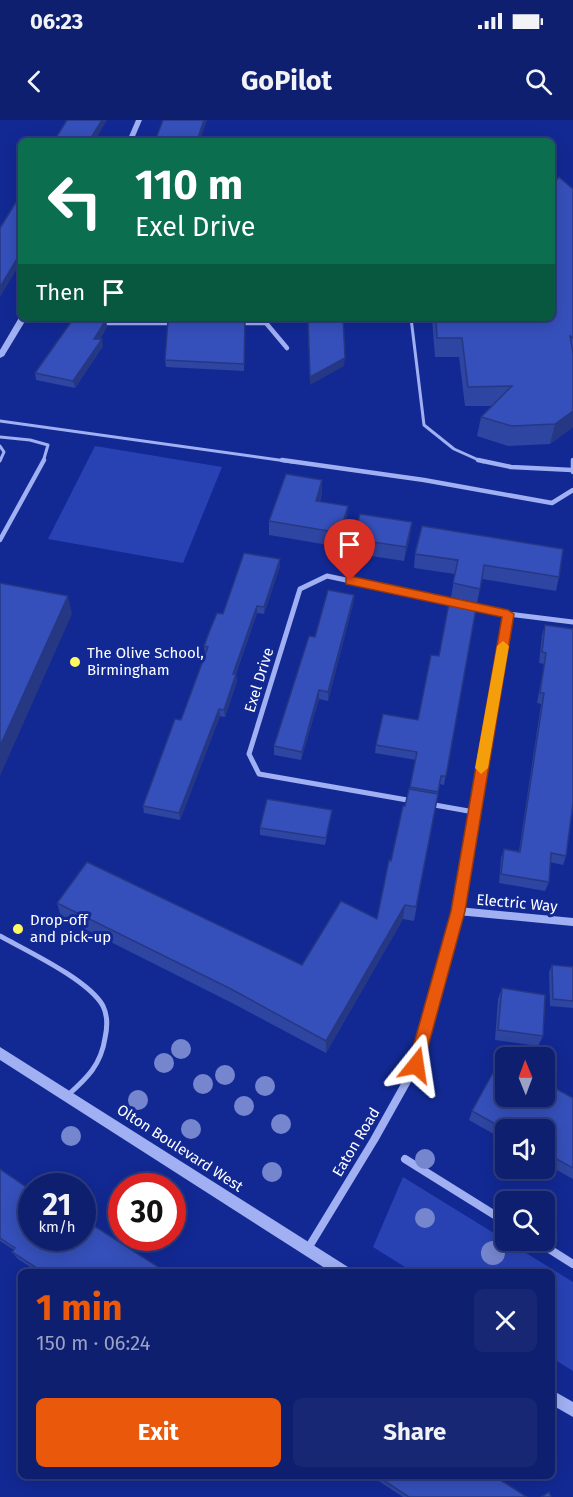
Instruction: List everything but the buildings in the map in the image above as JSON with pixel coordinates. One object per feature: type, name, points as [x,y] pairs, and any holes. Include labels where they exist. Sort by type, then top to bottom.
[{"type":"street","points":[[131,138],[139,120]]},
{"type":"street","points":[[0,356],[21,321]]},
{"type":"street","points":[[91,321],[183,323]]},
{"type":"street","points":[[231,323],[266,323],[269,321]]},
{"type":"street","points":[[266,323],[287,348]]},
{"type":"street","name":"Exel Drive","points":[[474,812],[259,774],[249,754],[300,589],[327,576],[508,614]]},
{"type":"street","points":[[508,614],[573,622]]},
{"type":"street","name":"Eaton Road","points":[[307,1251],[416,1065],[458,911],[508,614]]},
{"type":"street","name":"Electric Way","points":[[458,911],[573,922]]},
{"type":"street","name":"Olton Boulevard West","points":[[0,1053],[338,1269]]},
{"type":"street","points":[[405,1159],[495,1215]]},
{"type":"street","points":[[552,1251],[573,1264]]},
{"type":"street","points":[[555,1399],[573,1410]]},
{"type":"lane","points":[[411,321],[424,425],[455,450],[494,465],[530,470],[573,471],[573,460]]},
{"type":"lane","points":[[0,421],[424,480],[552,503],[573,490]]},
{"type":"lane","points":[[0,437],[30,440],[48,446],[47,454],[0,540]]},
{"type":"lane","points":[[0,446],[4,452],[0,461]]},
{"type":"lane","points":[[0,936],[70,978],[96,997],[105,1008],[105,1042],[95,1069],[69,1095]]},
{"type":"shaded area","points":[[95,446],[222,467],[183,563],[48,539]]},
{"type":"shaded area","points":[[403,1177],[495,1234],[495,1251],[523,1251],[552,1269],[408,1269],[373,1247]]},
{"type":"shaded area","points":[[555,1271],[573,1282],[573,1371],[555,1360]]},
{"type":"slow traffic","points":[[481,768],[503,646]]},
{"type":"place","name":"The Olive School, Birmingham","points":[[75,662]]},
{"type":"place","name":"Drop-off and pick-up","points":[[18,929]]},
{"type":"route","points":[[350,581],[508,614],[458,911],[416,1065]]}]
